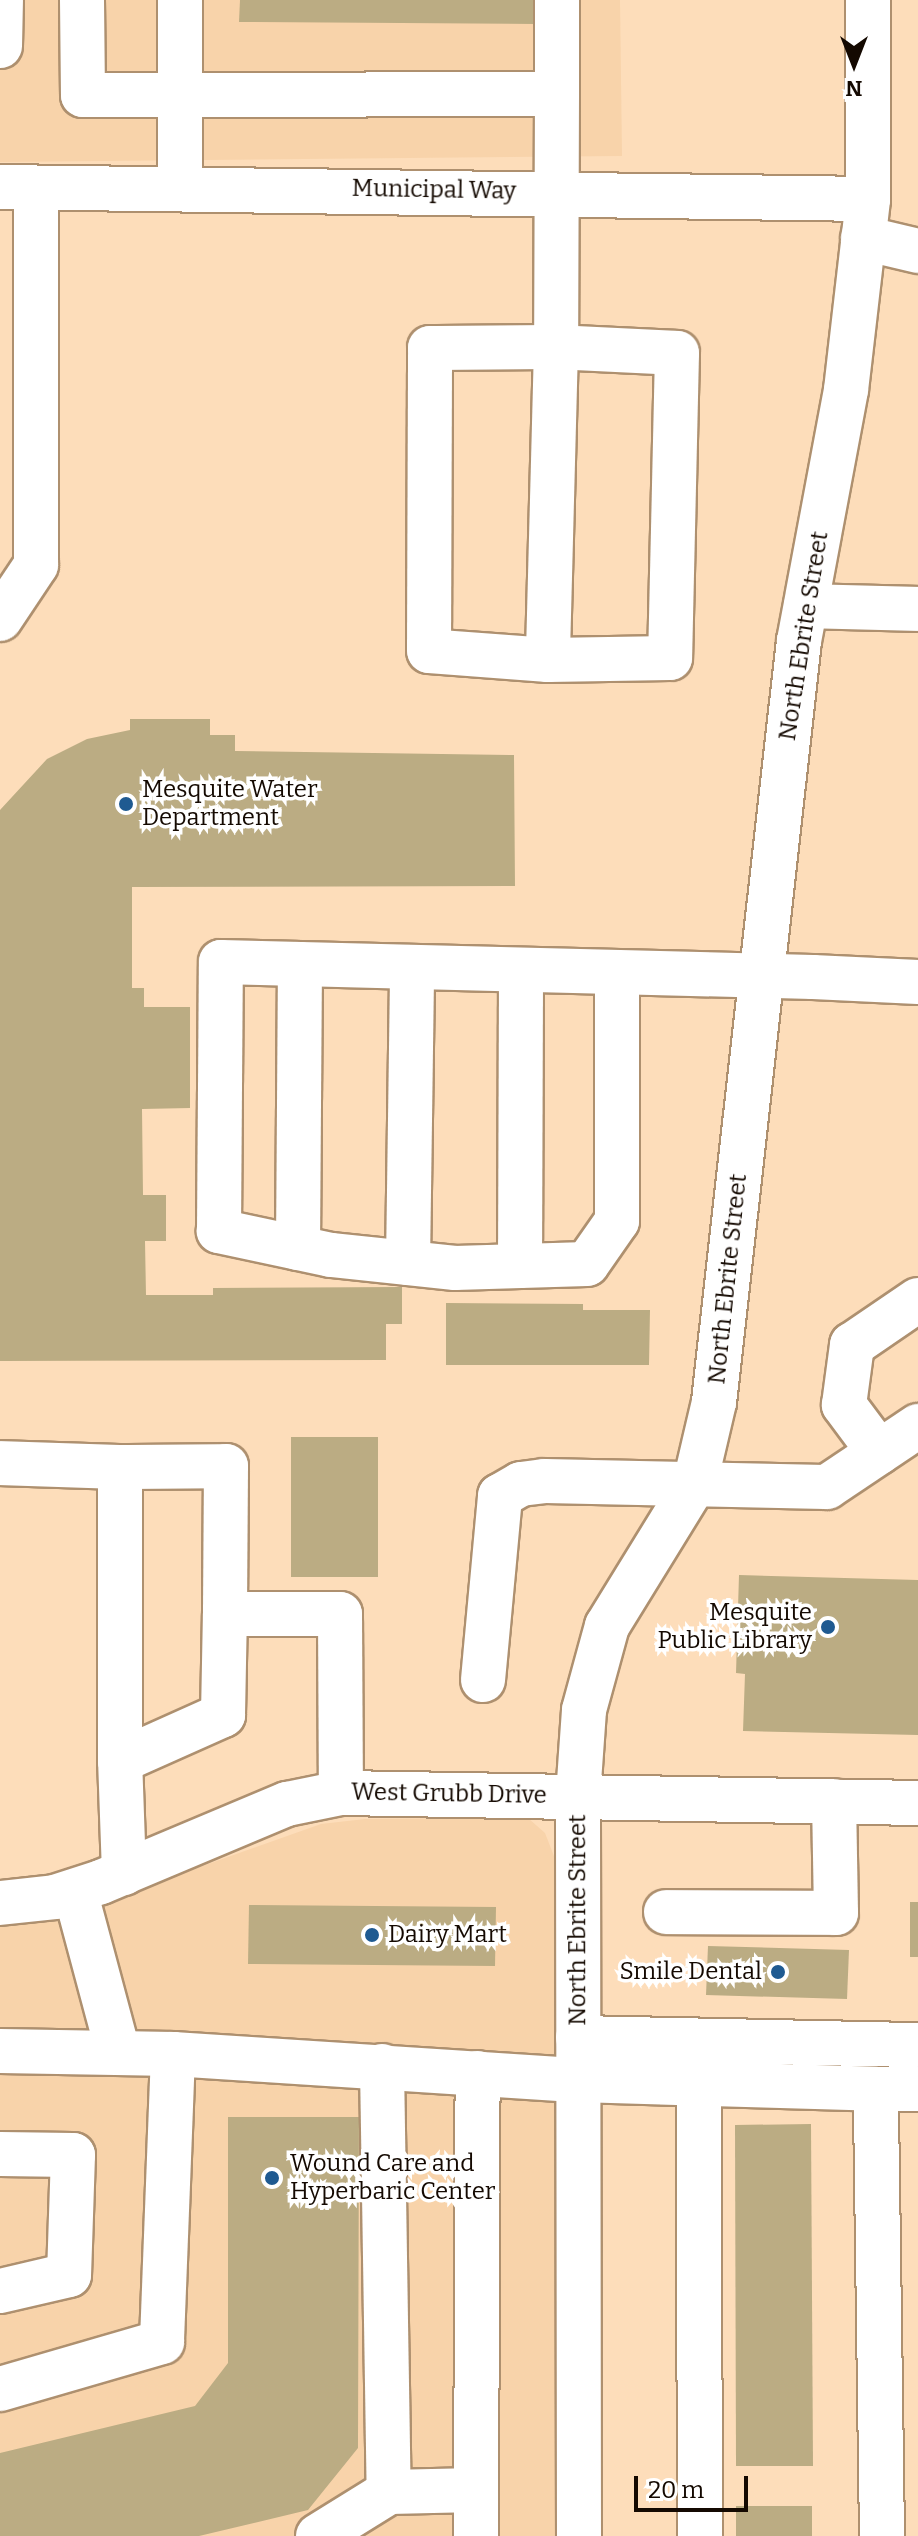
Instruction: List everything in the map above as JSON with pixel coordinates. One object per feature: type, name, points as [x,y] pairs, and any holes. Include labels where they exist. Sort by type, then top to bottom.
[{"type":"street","points":[[0,46],[1,0]]},
{"type":"street","points":[[82,0],[83,95],[557,94]]},
{"type":"street","points":[[180,0],[180,187]]},
{"type":"street","points":[[548,660],[556,347],[557,0]]},
{"type":"street","name":"North Ebrite Street","points":[[579,2536],[578,1796],[584,1710],[607,1626],[695,1483],[714,1402],[806,606],[846,390],[866,219],[868,0]]},
{"type":"street","points":[[0,619],[18,564],[18,188]]},
{"type":"street","name":"Municipal Way","points":[[18,188],[556,192],[866,219],[918,251]]},
{"type":"street","points":[[556,347],[677,353],[670,658],[548,660],[429,651],[430,348],[556,347]]},
{"type":"street","points":[[806,606],[918,609]]},
{"type":"street","points":[[617,972],[617,1221],[587,1264],[408,1263],[298,1248],[219,1231],[221,962],[617,972],[762,976],[918,982]]},
{"type":"street","points":[[298,1248],[300,964]]},
{"type":"street","points":[[408,1263],[412,967]]},
{"type":"street","points":[[520,1266],[521,970]]},
{"type":"street","points":[[879,1452],[844,1405],[852,1345],[918,1300]]},
{"type":"street","points":[[483,1680],[494,1522],[500,1496],[521,1484],[544,1481],[827,1487],[918,1426]]},
{"type":"street","points":[[0,1463],[120,1467],[226,1466],[223,1715],[120,1761]]},
{"type":"street","points":[[120,1467],[120,1761],[124,1873]]},
{"type":"street","points":[[225,1614],[340,1614],[341,1793]]},
{"type":"street","name":"West Grubb Drive","points":[[0,1903],[75,1891],[287,1804],[341,1793],[918,1803]]},
{"type":"street","points":[[666,1912],[836,1913],[834,1801]]},
{"type":"street","points":[[75,1891],[118,2052]]},
{"type":"street","points":[[578,2038],[918,2045]]},
{"type":"street","points":[[0,2051],[173,2054],[578,2080],[897,2089],[882,2536]]},
{"type":"street","points":[[0,2389],[162,2342],[173,2054]]},
{"type":"street","points":[[382,2066],[389,2492]]},
{"type":"street","points":[[476,2536],[478,2073]]},
{"type":"street","points":[[699,2084],[700,2536]]},
{"type":"street","points":[[0,2154],[73,2155],[69,2275],[0,2291]]},
{"type":"street","points":[[318,2536],[389,2492],[476,2490]]},
{"type":"shaded area","points":[[0,0],[620,0],[622,156],[0,162]]},
{"type":"shaded area","points":[[528,1818],[545,1833],[557,1864],[559,2536],[0,2536],[0,1925],[166,1879],[321,1824],[365,1819]]},
{"type":"building","points":[[240,0],[536,0],[535,24],[239,22]]},
{"type":"building","points":[[130,719],[210,719],[210,735],[235,735],[235,751],[514,755],[515,886],[132,887],[132,988],[144,988],[144,1007],[190,1007],[190,1108],[142,1109],[143,1195],[166,1195],[166,1241],[145,1241],[146,1295],[213,1295],[213,1288],[402,1287],[402,1324],[386,1324],[386,1360],[0,1361],[0,810],[47,759],[87,739],[130,730]]},
{"type":"building","points":[[446,1303],[583,1304],[583,1310],[650,1310],[649,1365],[446,1365]]},
{"type":"building","points":[[291,1437],[378,1437],[378,1577],[291,1577]]},
{"type":"building","name":"Mesquite Public Library","points":[[739,1575],[918,1580],[918,1735],[743,1731],[745,1674],[736,1673]]},
{"type":"building","points":[[910,1902],[918,1902],[918,1957],[910,1957]]},
{"type":"building","name":"Dairy Mart","points":[[249,1905],[496,1907],[495,1966],[248,1964]]},
{"type":"building","name":"Smile Dental","points":[[708,1946],[849,1950],[847,1999],[706,1995]]},
{"type":"building","points":[[228,2117],[359,2117],[358,2448],[308,2510],[199,2536],[0,2536],[0,2453],[195,2406],[228,2363]]},
{"type":"building","points":[[811,2124],[813,2466],[736,2466],[735,2125]]},
{"type":"building","points":[[736,2506],[812,2506],[812,2536],[736,2536]]},
{"type":"place","name":"Mesquite Water Department","points":[[126,804]]},
{"type":"place","name":"Mesquite Public Library","points":[[828,1627]]},
{"type":"place","name":"Dairy Mart","points":[[372,1935]]},
{"type":"place","name":"Smile Dental","points":[[778,1972]]},
{"type":"place","name":"Wound Care and Hyperbaric Center","points":[[272,2178]]}]
